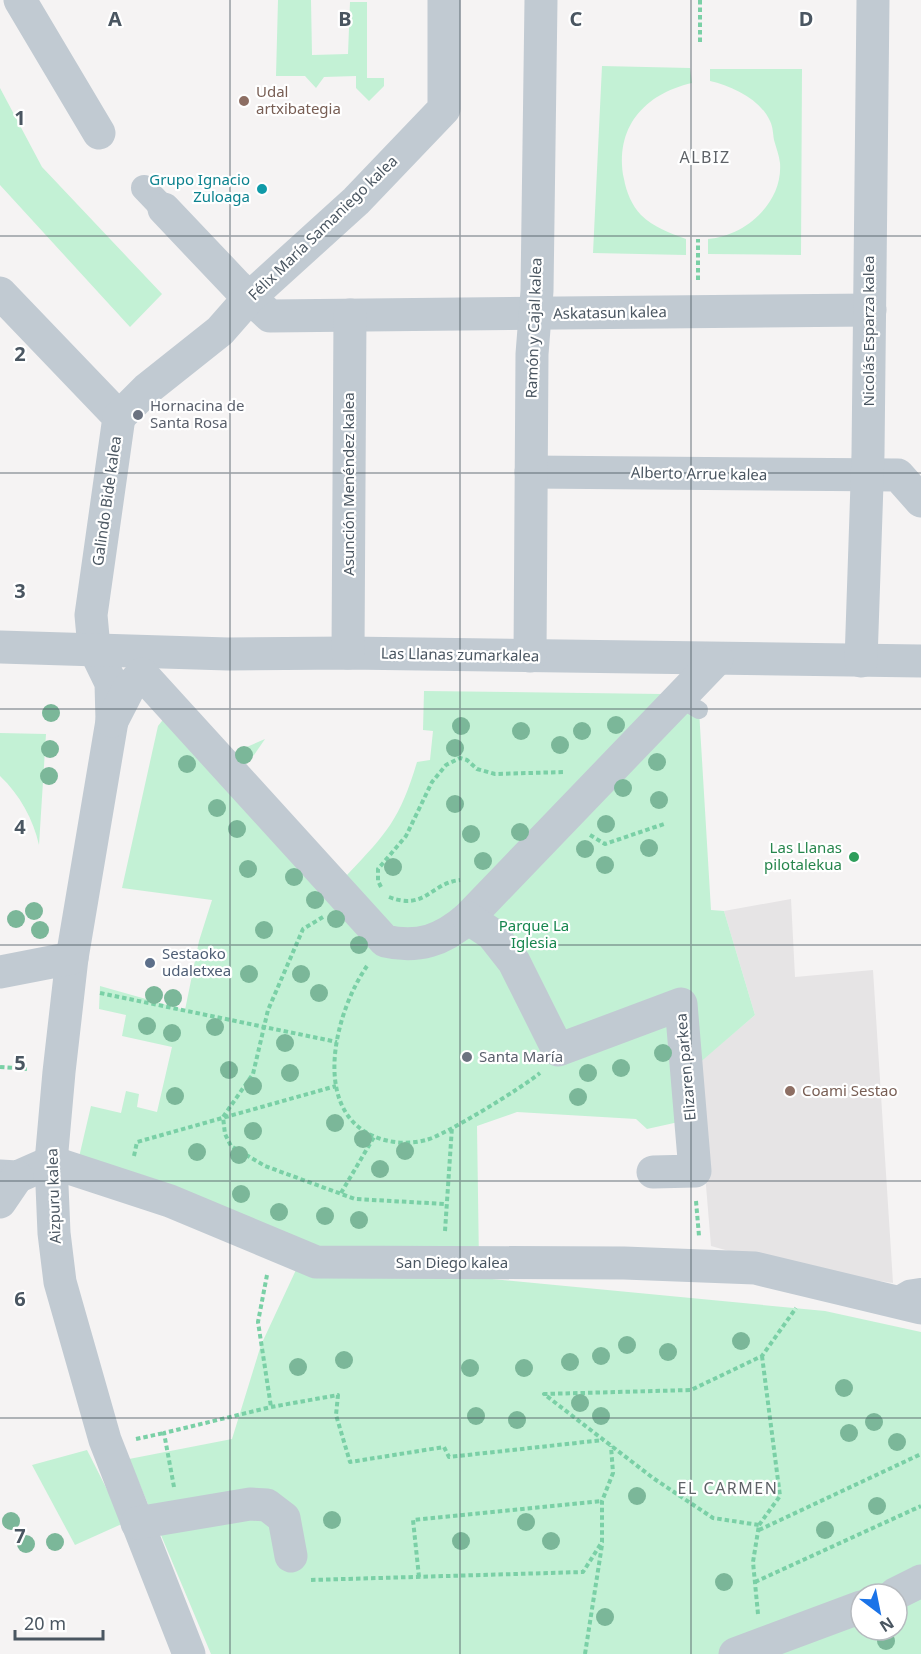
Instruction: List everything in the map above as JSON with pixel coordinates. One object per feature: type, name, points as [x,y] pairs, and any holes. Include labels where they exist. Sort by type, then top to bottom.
[{"type":"street","points":[[20,0],[99,133]]},
{"type":"street","name":"Félix María Samaniego kalea","points":[[119,417],[147,389],[220,331],[249,298],[356,201],[444,109],[444,0]]},
{"type":"street","name":"Ramón y Cajal kalea","points":[[530,657],[532,354],[536,314],[541,0]]},
{"type":"street","name":"Nicolás Esparza kalea","points":[[861,662],[867,476],[873,0]]},
{"type":"street","name":"Askatasun kalea","points":[[154,198],[249,298],[270,316],[870,310]]},
{"type":"street","name":"Galindo Bide kalea","points":[[0,293],[119,417],[91,615],[94,648]]},
{"type":"street","name":"Asunción Menéndez kalea","points":[[348,653],[350,315]]},
{"type":"street","name":"Alberto Arrue kalea","points":[[531,472],[898,476],[921,501]]},
{"type":"street","name":"Las Llanas zumarkalea","points":[[0,647],[94,648],[228,654],[348,653],[861,662],[921,661]]},
{"type":"street","name":"Aizpuru kalea","points":[[94,648],[111,683],[112,721],[71,972],[51,1162],[54,1233],[60,1282],[105,1440],[189,1654]]},
{"type":"street","points":[[349,903],[385,941],[401,945],[421,944],[440,939],[468,918],[610,770],[689,704],[717,659]]},
{"type":"street","name":"Aizpuru kalea","points":[[112,721],[129,688],[142,674],[349,903]]},
{"type":"street","points":[[468,918],[492,934],[514,962],[558,1050]]},
{"type":"street","points":[[0,972],[71,972]]},
{"type":"street","name":"Elizaren parkea","points":[[558,1050],[681,1004],[695,1171],[652,1172]]},
{"type":"street","points":[[6,1185],[51,1162]]},
{"type":"street","name":"San Diego kalea","points":[[51,1162],[170,1201],[316,1262],[624,1263],[755,1268],[921,1308]]},
{"type":"street","points":[[137,1523],[250,1504],[267,1505],[284,1518],[291,1557]]},
{"type":"street","points":[[748,1649],[849,1611]]},
{"type":"lane","points":[[888,1301],[908,1289],[921,1287]]},
{"type":"path","points":[[700,0],[700,44]]},
{"type":"path","points":[[698,239],[698,255]]},
{"type":"path","points":[[491,895],[466,880],[459,880],[452,881],[424,899],[403,903],[388,897],[378,881],[378,869],[406,836],[432,782],[446,765],[460,759],[467,760],[477,769],[495,774],[610,770]]},
{"type":"path","points":[[570,812],[583,830],[605,844],[664,824]]},
{"type":"path","points":[[349,903],[303,929],[268,1010],[253,1074],[223,1117],[225,1134],[231,1146],[265,1166],[355,1199],[445,1204],[452,1127]]},
{"type":"path","points":[[385,941],[352,987],[337,1042],[337,1096],[346,1115],[359,1128],[374,1137],[402,1143],[428,1140],[540,1074],[558,1050]]},
{"type":"path","points":[[71,972],[264,1027],[337,1042]]},
{"type":"path","points":[[0,1067],[6,1067]]},
{"type":"path","points":[[126,1186],[137,1142],[336,1086]]},
{"type":"path","points":[[341,1193],[374,1137]]},
{"type":"path","points":[[271,1407],[258,1322],[273,1245]]},
{"type":"path","points":[[759,1525],[713,1518],[653,1478],[544,1394],[691,1390],[762,1356],[815,1283]]},
{"type":"path","points":[[748,1649],[755,1582],[753,1562],[759,1525],[780,1496],[762,1356]]},
{"type":"path","points":[[174,1484],[164,1433],[271,1407],[338,1395],[336,1415],[350,1462],[444,1447],[449,1456],[603,1440]]},
{"type":"path","points":[[585,1654],[603,1542],[602,1501],[613,1473],[612,1446]]},
{"type":"path","points":[[758,1531],[921,1454]]},
{"type":"path","points":[[419,1577],[413,1520],[602,1501]]},
{"type":"path","points":[[755,1582],[921,1506]]},
{"type":"path","points":[[291,1557],[296,1581],[583,1572],[603,1542]]},
{"type":"shaded area","name":"Coami Sestao","points":[[791,899],[795,977],[873,970],[893,1283],[783,1266],[711,1246],[696,1065],[755,1015],[724,911]]},
{"type":"green space","points":[[278,0],[311,0],[312,55],[348,54],[350,2],[367,2],[367,78],[384,78],[384,86],[369,101],[356,88],[356,76],[324,77],[316,88],[305,76],[276,76]]},
{"type":"green space","points":[[602,66],[690,68],[692,83],[660,95],[636,116],[628,129],[622,161],[626,188],[635,207],[651,223],[686,239],[686,255],[593,253]]},
{"type":"green space","points":[[710,69],[802,69],[801,255],[708,254],[708,239],[722,237],[748,224],[768,204],[779,178],[780,163],[772,126],[760,106],[727,86],[710,81]]},
{"type":"green space","points":[[0,88],[42,167],[162,294],[130,327],[0,185]]},
{"type":"green space","name":"Parque La Iglesia","points":[[424,691],[662,694],[699,710],[711,910],[724,911],[755,1015],[697,1065],[701,1117],[647,1129],[636,1119],[517,1112],[477,1126],[479,1264],[327,1263],[825,1311],[921,1332],[921,1654],[211,1654],[129,1459],[232,1439],[261,1345],[302,1257],[76,1170],[91,1106],[121,1113],[126,1091],[139,1094],[137,1107],[157,1112],[172,1047],[122,1036],[126,1015],[99,1009],[100,986],[185,1010],[199,941],[212,900],[122,888],[158,726],[173,707],[219,759],[265,739],[254,755],[239,767],[347,875],[391,824],[405,798],[417,762],[430,760],[433,731],[423,730]]},
{"type":"green space","points":[[0,733],[46,734],[39,845],[25,808],[0,776]]},
{"type":"green space","points":[[87,1450],[124,1523],[75,1545],[32,1465]]},
{"type":"place","name":"Udal artxibategia","points":[[244,101]]},
{"type":"place","name":"Grupo Ignacio Zuloaga","points":[[262,189]]},
{"type":"place","name":"Hornacina de Santa Rosa","points":[[138,415]]},
{"type":"place","name":"Las Llanas pilotalekua","points":[[854,857]]},
{"type":"place","name":"Sestaoko udaletxea","points":[[150,963]]},
{"type":"place","name":"Santa María","points":[[467,1057]]},
{"type":"place","name":"Coami Sestao","points":[[790,1091]]},
{"type":"district","name":"ALBIZ","points":[[705,157]]},
{"type":"district","name":"EL CARMEN","points":[[728,1488]]}]
